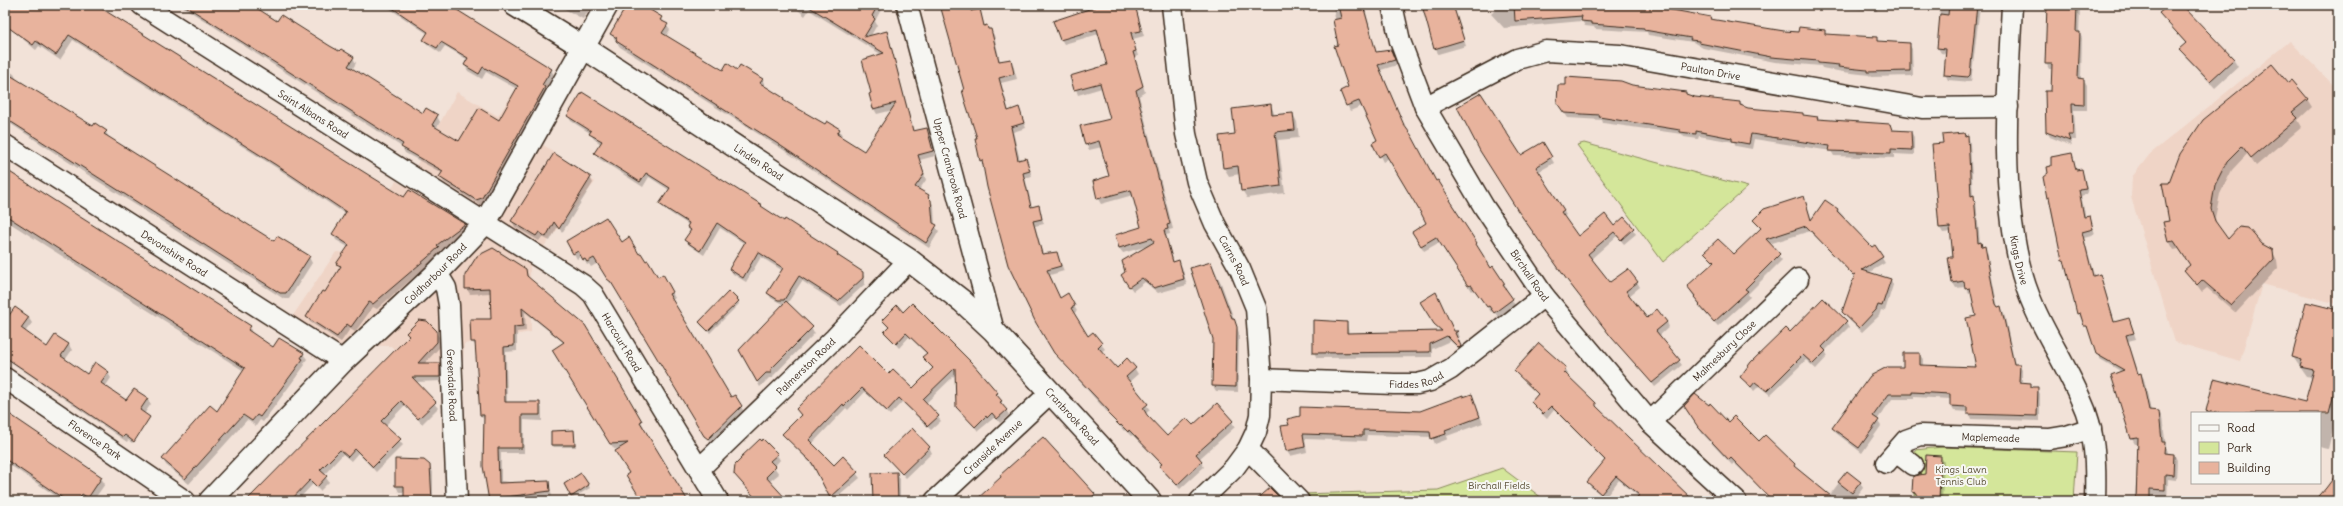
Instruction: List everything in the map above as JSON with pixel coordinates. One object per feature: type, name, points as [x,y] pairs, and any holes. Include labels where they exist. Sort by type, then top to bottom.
[{"type":"main road","name":"Linden Road","points":[[515,5],[583,47],[909,260],[962,301],[994,331]]},
{"type":"main road","name":"Coldharbour Road","points":[[210,501],[343,361],[437,273],[485,223],[607,5]]},
{"type":"main road","name":"Cranbrook Road","points":[[994,331],[1150,501]]},
{"type":"street","name":"Saint Albans Road","points":[[142,5],[485,223]]},
{"type":"street","name":"Upper Cranbrook Road","points":[[907,5],[994,331]]},
{"type":"street","name":"Cairns Road","points":[[1172,5],[1186,134],[1197,182],[1215,224],[1240,269],[1256,308],[1261,378],[1260,414],[1256,432],[1248,449],[1234,468],[1200,501]]},
{"type":"street","name":"Birchall Road","points":[[1392,5],[1400,41],[1425,107],[1484,207],[1544,296],[1650,422],[1736,501]]},
{"type":"street","name":"Kings Drive","points":[[2012,5],[2008,107],[2008,185],[2019,262],[2032,307],[2082,400],[2091,428],[2094,453],[2094,501]]},
{"type":"street","name":"Paulton Drive","points":[[1425,107],[1517,59],[1546,51],[1620,56],[1922,108],[2008,107]]},
{"type":"street","name":"Devonshire Road","points":[[5,145],[343,361]]},
{"type":"street","name":"Harcourt Road","points":[[485,223],[583,285],[593,294],[718,501]]},
{"type":"street","name":"Palmerston Road","points":[[699,469],[835,338],[909,260]]},
{"type":"street","name":"Greendale Road","points":[[437,273],[446,288],[450,305],[457,501]]},
{"type":"street","name":"Malmesbury Close","points":[[1650,422],[1798,279]]},
{"type":"street","name":"Fiddes Road","points":[[1261,378],[1394,384],[1417,384],[1430,381],[1450,369],[1544,296]]},
{"type":"street","name":"Florence Park","points":[[5,378],[185,501]]},
{"type":"street","name":"Cranside Avenue","points":[[935,501],[1050,393]]},
{"type":"street","name":"Maplemeade","points":[[1913,465],[1891,458],[1906,440],[1920,435],[2049,439],[2067,436],[2091,428]]},
{"type":"street","points":[[1248,449],[1299,501]]},
{"type":"shaded area","points":[[2290,41],[2338,90],[2338,304],[2262,284],[2240,361],[2175,342],[2131,197],[2132,177],[2150,154]]},
{"type":"shaded area","points":[[527,72],[569,97],[541,143],[595,182],[530,264],[531,332],[464,344],[463,361],[410,365],[391,346],[335,345],[292,317],[336,252],[351,253],[396,181],[405,186],[457,92],[498,116]]},
{"type":"green space","points":[[1584,143],[1748,187],[1663,262],[1577,145]]},
{"type":"green space","name":"Kings Lawn Tennis Club","points":[[1942,447],[2077,452],[2074,501],[1914,501],[1915,450]]},
{"type":"green space","name":"Birchall Fields","points":[[1502,468],[1546,501],[1307,501],[1300,494],[1438,490]]},
{"type":"building","points":[[5,5],[96,5],[404,197],[409,190],[465,224],[437,245],[439,247],[373,304],[369,302],[351,327],[347,324],[337,337],[306,317],[322,291],[325,292],[341,266],[336,264],[349,245],[332,234],[346,212],[276,165],[69,35],[56,55],[36,41],[33,45],[5,25]]},
{"type":"building","points":[[184,5],[252,5],[277,21],[281,15],[330,46],[339,51],[341,49],[354,57],[348,66],[423,113],[426,108],[438,115],[432,125],[459,141],[479,108],[499,120],[518,86],[483,67],[479,74],[464,65],[468,58],[441,42],[437,48],[423,40],[428,32],[388,5],[449,5],[552,69],[542,85],[545,87],[482,198],[476,200],[439,177],[443,171],[401,147],[403,144]]},
{"type":"building","points":[[627,5],[642,5],[662,17],[660,20],[668,24],[662,33],[723,70],[727,63],[737,70],[740,65],[763,79],[760,83],[784,98],[783,100],[825,124],[827,121],[840,129],[837,134],[864,151],[896,103],[873,109],[869,94],[871,93],[862,60],[884,53],[806,5],[878,5],[872,16],[875,19],[864,37],[887,31],[913,131],[927,128],[933,151],[918,155],[924,174],[915,187],[929,195],[928,197],[931,200],[933,223],[937,225],[926,243],[778,144],[616,41],[617,38],[610,34]]},
{"type":"building","points":[[940,5],[969,5],[971,11],[980,9],[984,26],[987,25],[988,29],[991,29],[999,61],[1011,59],[1014,74],[999,78],[1008,111],[1019,107],[1024,123],[1011,127],[1018,160],[1026,158],[1030,171],[1023,173],[1031,207],[1039,205],[1042,219],[1033,221],[1042,254],[1057,252],[1061,266],[1047,270],[1060,298],[1068,293],[1075,306],[1071,308],[1088,336],[1093,332],[1102,343],[1098,347],[1117,368],[1127,358],[1136,368],[1126,377],[1148,404],[1143,408],[1147,415],[1167,436],[1186,418],[1193,425],[1217,403],[1233,421],[1196,454],[1202,461],[1177,485],[1159,466],[1162,464],[1129,430],[1128,432],[1121,425],[1120,426],[1107,413],[1109,411],[1054,353],[1036,323],[1008,265],[987,187],[982,160],[980,161],[975,138],[977,138],[965,101],[962,90],[964,90]]},
{"type":"building","points":[[1101,5],[1135,5],[1141,28],[1141,31],[1131,33],[1136,51],[1133,52],[1143,86],[1136,90],[1170,224],[1167,225],[1168,229],[1164,230],[1173,262],[1179,260],[1184,279],[1154,288],[1142,278],[1129,287],[1121,275],[1125,272],[1122,261],[1154,242],[1152,238],[1119,248],[1115,235],[1141,227],[1131,190],[1097,199],[1093,181],[1109,176],[1099,141],[1085,145],[1080,126],[1110,119],[1100,83],[1074,90],[1070,76],[1107,65],[1097,29],[1060,40],[1053,21]]},
{"type":"building","points":[[1338,5],[1363,5],[1376,52],[1391,50],[1395,60],[1378,65],[1404,125],[1412,136],[1436,181],[1438,180],[1491,268],[1493,266],[1505,284],[1503,285],[1513,299],[1494,313],[1489,306],[1487,307],[1471,285],[1468,286],[1436,237],[1421,246],[1412,232],[1426,223],[1422,215],[1385,153],[1379,157],[1372,143],[1377,140],[1359,101],[1346,106],[1340,91],[1348,87],[1334,46],[1338,45],[1333,20],[1341,18]]},
{"type":"building","points":[[1422,5],[1453,5],[1464,40],[1434,49]]},
{"type":"building","points":[[1514,5],[1668,5],[1667,9],[1711,17],[1710,19],[1784,31],[1798,32],[1799,27],[1825,30],[1825,34],[1877,37],[1877,41],[1910,43],[1910,71],[1867,72],[1867,70],[1818,63],[1818,61],[1771,57],[1699,43],[1699,41],[1690,40],[1691,38],[1644,30],[1644,28],[1591,24],[1591,22],[1581,21],[1582,16],[1515,21]]},
{"type":"building","points":[[1949,5],[1977,5],[1970,75],[1968,77],[1944,75],[1946,49],[1937,48],[1940,14],[1948,15]]},
{"type":"building","points":[[2047,5],[2077,5],[2076,32],[2080,32],[2078,78],[2084,79],[2084,105],[2072,104],[2073,135],[2068,135],[2070,141],[2046,132],[2045,91],[2051,91],[2052,64],[2045,64]]},
{"type":"building","points":[[2169,5],[2182,5],[2234,59],[2210,81],[2179,49],[2186,43],[2159,13]]},
{"type":"building","points":[[2272,64],[2288,83],[2292,80],[2308,99],[2292,112],[2298,118],[2251,158],[2242,146],[2227,161],[2215,185],[2211,209],[2215,221],[2228,239],[2239,227],[2248,228],[2262,244],[2273,250],[2274,259],[2231,305],[2202,280],[2197,285],[2184,270],[2190,265],[2174,241],[2168,242],[2163,222],[2169,221],[2162,183],[2169,183],[2180,154],[2203,120]]},
{"type":"building","points":[[5,72],[93,126],[95,123],[107,131],[104,134],[274,241],[277,236],[310,256],[286,293],[280,293],[5,118]]},
{"type":"building","points":[[1566,77],[1621,81],[1632,85],[1686,92],[1686,94],[1695,97],[1740,102],[1740,105],[1748,108],[1803,113],[1803,115],[1818,117],[1817,119],[1890,124],[1892,130],[1911,131],[1912,150],[1891,149],[1891,153],[1829,151],[1830,146],[1751,134],[1749,144],[1732,141],[1732,138],[1696,131],[1696,134],[1680,132],[1680,130],[1599,117],[1600,115],[1564,113],[1557,103],[1558,85],[1566,85]]},
{"type":"building","points":[[582,92],[762,205],[761,206],[784,221],[785,219],[838,253],[837,255],[863,272],[863,278],[838,301],[799,276],[784,300],[778,300],[767,293],[783,268],[758,252],[743,278],[729,269],[745,242],[717,223],[700,251],[684,240],[691,230],[687,227],[689,223],[659,204],[670,188],[646,173],[640,182],[594,153],[602,141],[589,134],[591,131],[567,116]]},
{"type":"building","points":[[1481,93],[1521,155],[1543,142],[1552,157],[1536,167],[1564,210],[1561,212],[1578,236],[1605,214],[1614,226],[1624,217],[1634,228],[1621,240],[1614,232],[1588,254],[1610,282],[1628,269],[1638,282],[1626,291],[1647,318],[1657,309],[1667,322],[1656,331],[1680,360],[1652,383],[1612,338],[1567,280],[1518,211],[1480,151],[1457,107]]},
{"type":"building","points":[[1271,104],[1272,115],[1293,113],[1295,130],[1275,132],[1281,186],[1241,191],[1238,166],[1223,168],[1219,136],[1235,134],[1232,109]]},
{"type":"building","points":[[1964,133],[1965,136],[1968,135],[1971,196],[1974,195],[1978,243],[1981,242],[1982,247],[1985,246],[1996,304],[1998,307],[2001,306],[2014,364],[2020,364],[2019,382],[2031,383],[2031,387],[2038,387],[2037,416],[1967,414],[1967,407],[1950,406],[1950,394],[1912,392],[1912,394],[1889,394],[1873,416],[1879,420],[1859,448],[1832,428],[1870,376],[1887,367],[1903,367],[1903,353],[1920,353],[1920,365],[1976,367],[1966,318],[1976,316],[1970,288],[1965,289],[1964,281],[1952,283],[1948,257],[1953,257],[1950,227],[1939,228],[1932,144],[1943,143],[1942,135]]},
{"type":"building","points":[[554,153],[591,177],[559,229],[554,222],[546,237],[539,232],[536,236],[511,221]]},
{"type":"building","points":[[2072,153],[2076,170],[2082,169],[2086,189],[2079,190],[2084,217],[2090,216],[2093,229],[2082,232],[2093,276],[2100,274],[2114,322],[2129,318],[2134,333],[2126,335],[2138,374],[2141,373],[2149,410],[2159,411],[2162,442],[2165,442],[2164,453],[2174,454],[2173,475],[2165,474],[2165,490],[2150,489],[2150,501],[2136,501],[2138,438],[2131,439],[2111,375],[2124,370],[2096,354],[2087,326],[2084,326],[2080,313],[2077,314],[2064,260],[2062,261],[2049,197],[2047,198],[2043,177],[2048,173],[2047,167],[2051,166],[2051,157]]},
{"type":"building","points":[[5,169],[251,326],[248,330],[273,347],[279,338],[304,353],[301,358],[303,359],[260,417],[257,415],[252,421],[243,415],[185,479],[162,459],[210,405],[217,411],[245,368],[5,215]]},
{"type":"building","points":[[1804,196],[1811,220],[1825,200],[1838,209],[1837,211],[1872,247],[1875,245],[1883,257],[1862,270],[1891,279],[1882,306],[1878,305],[1876,310],[1859,328],[1842,312],[1855,274],[1853,275],[1806,226],[1766,239],[1780,254],[1745,289],[1748,291],[1714,322],[1699,305],[1700,304],[1694,297],[1695,296],[1687,286],[1714,262],[1704,252],[1718,239],[1734,254],[1761,228],[1753,220],[1764,209]]},
{"type":"building","points":[[606,217],[622,242],[629,237],[639,254],[641,253],[646,261],[648,260],[658,277],[663,274],[673,292],[669,294],[731,397],[735,395],[742,406],[708,439],[704,436],[611,282],[607,279],[594,258],[587,262],[585,259],[583,260],[578,251],[573,254],[566,241]]},
{"type":"building","points":[[493,248],[526,269],[527,276],[585,325],[642,421],[640,422],[688,501],[642,501],[626,475],[629,473],[615,451],[628,443],[610,444],[552,350],[564,342],[522,308],[523,326],[514,327],[514,346],[504,347],[505,402],[540,402],[540,415],[522,415],[522,448],[498,448],[499,483],[549,481],[550,491],[499,498],[499,501],[489,501],[483,466],[484,415],[480,415],[475,342],[471,342],[470,319],[491,319],[490,288],[465,289],[465,275],[477,256]]},
{"type":"building","points":[[1211,262],[1232,318],[1234,318],[1237,327],[1236,387],[1212,386],[1213,339],[1190,268]]},
{"type":"building","points":[[729,291],[739,301],[708,331],[699,322]]},
{"type":"building","points":[[1436,292],[1454,331],[1458,331],[1455,333],[1461,346],[1459,348],[1447,336],[1430,344],[1430,352],[1313,353],[1313,320],[1347,322],[1347,333],[1442,331],[1434,324],[1420,302]]},
{"type":"building","points":[[1823,298],[1847,321],[1822,347],[1826,351],[1813,364],[1803,355],[1767,391],[1755,382],[1751,387],[1740,377],[1751,362],[1786,328],[1790,332]]},
{"type":"building","points":[[786,301],[813,327],[771,369],[771,373],[766,373],[757,382],[739,350]]},
{"type":"building","points":[[2306,302],[2338,310],[2338,378],[2329,413],[2206,411],[2214,379],[2305,402],[2314,370],[2300,367],[2302,360],[2292,357]]},
{"type":"building","points":[[912,303],[972,363],[998,393],[996,394],[1002,401],[1000,402],[1007,410],[997,419],[992,413],[987,418],[986,416],[975,427],[956,407],[955,368],[923,399],[939,416],[928,426],[899,398],[887,411],[862,388],[844,406],[843,404],[809,440],[834,465],[843,456],[858,472],[830,498],[812,463],[782,434],[801,415],[796,409],[859,345],[888,374],[893,369],[913,388],[933,368],[922,357],[927,353],[906,333],[896,344],[884,332],[889,327],[882,320],[897,305],[903,312]]},
{"type":"building","points":[[15,307],[29,317],[21,328],[47,347],[55,335],[69,344],[61,356],[87,374],[95,362],[109,372],[101,383],[126,400],[134,389],[148,398],[140,410],[150,417],[134,442],[125,435],[123,437],[5,357],[5,321]]},
{"type":"building","points":[[419,320],[427,321],[437,331],[437,342],[418,363],[440,363],[440,377],[412,377],[436,402],[418,419],[401,401],[381,421],[401,439],[373,467],[355,449],[348,457],[340,450],[320,470],[327,476],[317,487],[310,480],[290,501],[246,501],[409,336],[406,333]]},
{"type":"building","points":[[1539,343],[1566,367],[1564,372],[1596,403],[1596,406],[1694,501],[1634,501],[1639,495],[1616,476],[1601,494],[1587,482],[1605,460],[1551,406],[1543,414],[1531,402],[1538,394],[1514,371]]},
{"type":"building","points":[[1472,394],[1480,417],[1445,430],[1446,434],[1431,439],[1430,432],[1363,430],[1363,436],[1303,434],[1305,447],[1286,451],[1281,426],[1289,425],[1287,419],[1300,416],[1300,407],[1420,411],[1463,395],[1463,397]]},
{"type":"building","points":[[1695,394],[1709,405],[1710,403],[1728,422],[1734,416],[1759,441],[1765,435],[1795,464],[1794,466],[1837,501],[1773,501],[1731,458],[1729,460],[1698,427],[1684,406]]},
{"type":"building","points":[[5,411],[102,477],[88,498],[82,494],[78,501],[67,501],[5,459]]},
{"type":"building","points":[[912,428],[930,447],[902,474],[884,455]]},
{"type":"building","points":[[574,430],[575,445],[551,445],[551,431]]},
{"type":"building","points":[[1043,437],[1095,494],[1089,501],[975,501],[1001,477],[1000,475]]},
{"type":"building","points":[[760,439],[762,441],[763,439],[778,454],[770,461],[776,467],[766,477],[788,501],[758,501],[734,474],[735,465],[741,459],[740,458]]},
{"type":"building","points":[[1926,455],[1941,456],[1939,501],[1917,501],[1917,493],[1912,492],[1913,476],[1925,474]]},
{"type":"building","points":[[395,459],[424,460],[430,465],[432,501],[404,501],[404,486],[395,486]]},
{"type":"building","points":[[1847,471],[1861,482],[1852,493],[1838,482]]},
{"type":"building","points":[[897,472],[898,501],[873,501],[872,473]]},
{"type":"building","points":[[2338,472],[2338,501],[2315,501],[2326,488]]},
{"type":"building","points":[[581,473],[589,485],[571,497],[564,484]]},
{"type":"building","points":[[1270,488],[1282,500],[1255,501]]}]
